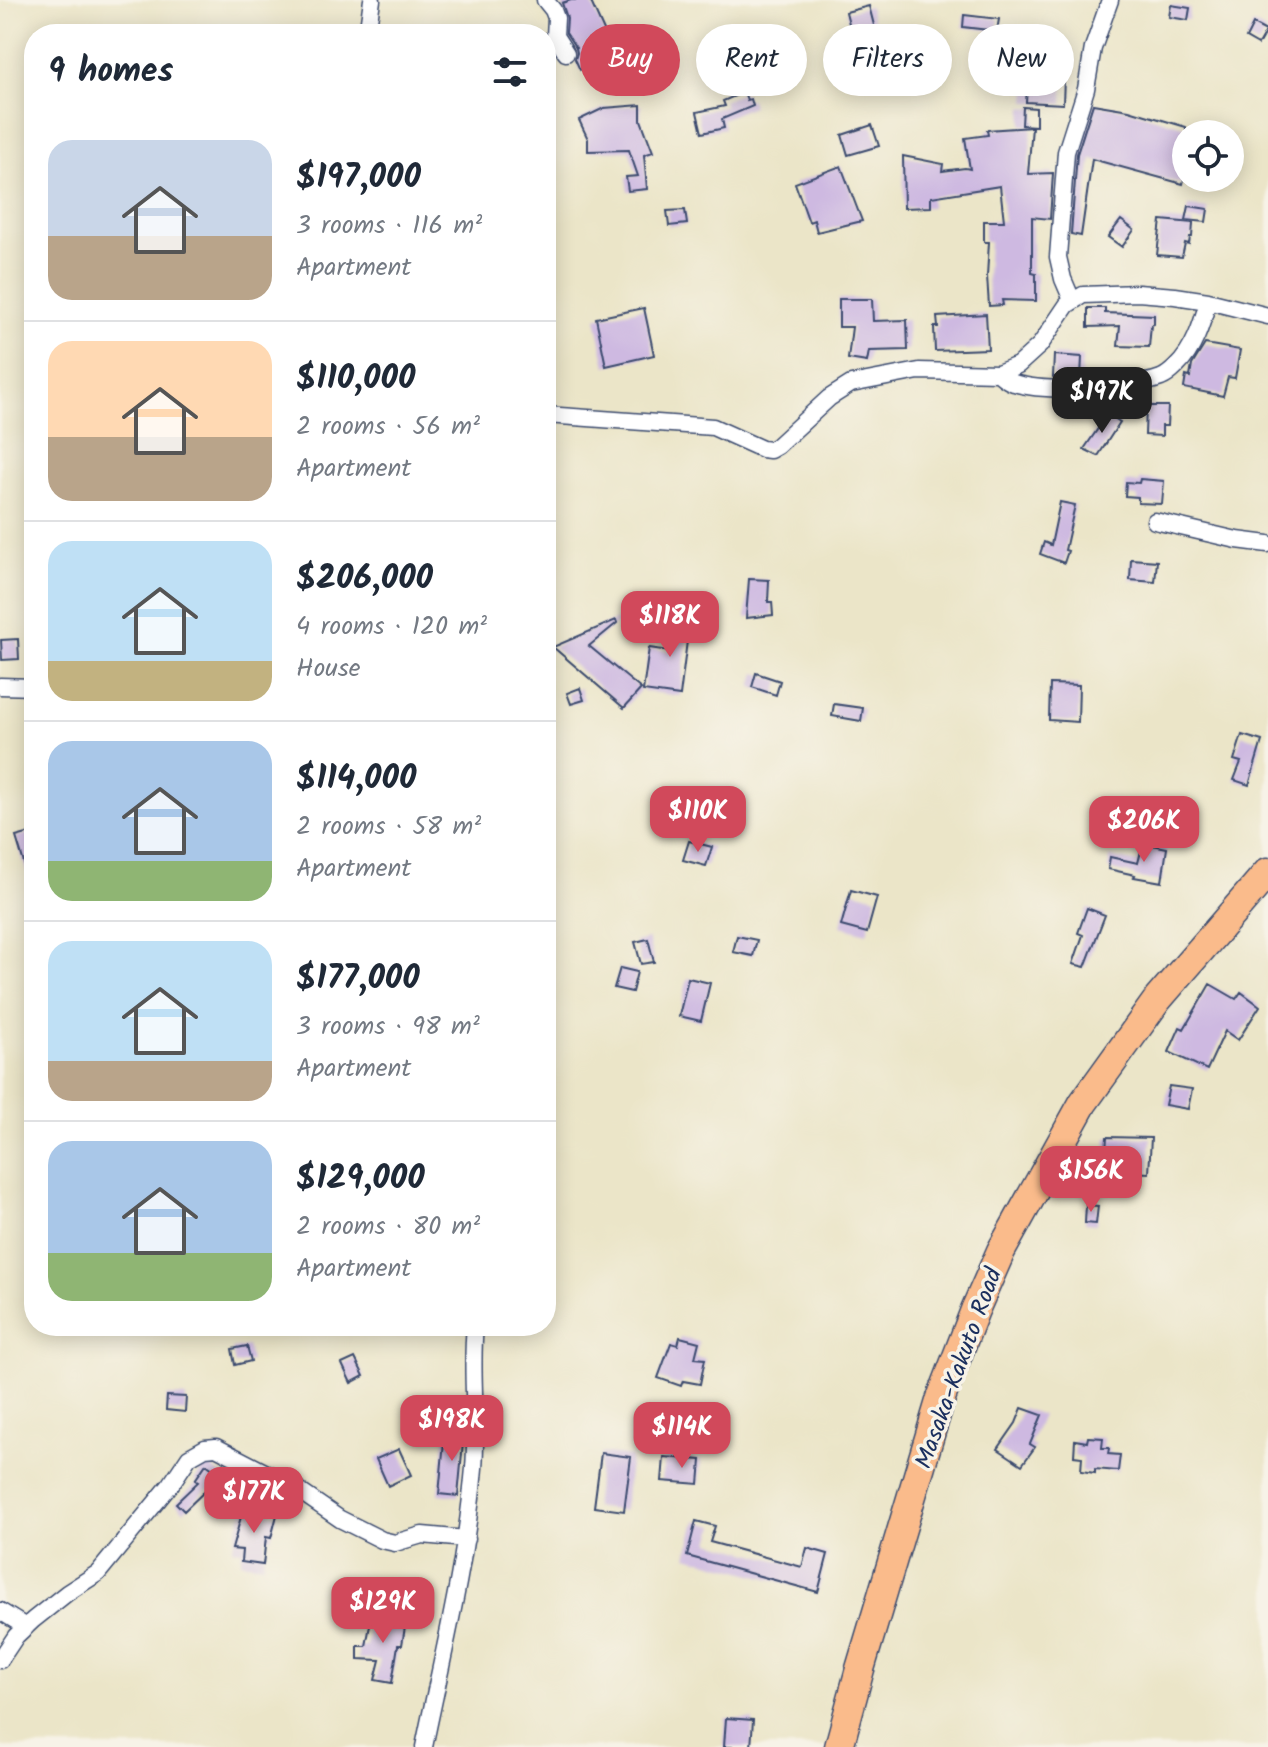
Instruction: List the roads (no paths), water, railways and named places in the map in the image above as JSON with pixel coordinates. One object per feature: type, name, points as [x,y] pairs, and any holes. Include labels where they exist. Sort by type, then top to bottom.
[{"type":"highway","name":"Masaka-Kakuto Road","points":[[839,1747],[941,1398],[1001,1251],[1091,1092],[1158,999],[1268,872]]},
{"type":"street","points":[[368,24],[372,0]]},
{"type":"street","points":[[545,0],[553,10],[556,24]]},
{"type":"street","points":[[1072,300],[1058,257],[1066,152],[1086,89],[1093,48],[1110,0]]},
{"type":"street","points":[[556,38],[566,53]]},
{"type":"street","points":[[556,416],[713,427],[770,450],[829,398],[851,384],[919,371],[998,373],[1018,365],[1040,345],[1072,300],[1083,295],[1138,293],[1208,301],[1268,316]]},
{"type":"street","points":[[998,373],[1014,383],[1058,388],[1098,388],[1163,377],[1186,356],[1202,326],[1208,301]]},
{"type":"street","points":[[1155,521],[1268,544]]},
{"type":"street","points":[[0,686],[24,687]]},
{"type":"street","points":[[424,1747],[466,1539],[475,1465],[474,1336]]},
{"type":"street","points":[[0,1660],[26,1627],[67,1593],[98,1573],[171,1484],[189,1457],[205,1448],[216,1447],[281,1480],[340,1519],[382,1540],[395,1543],[422,1535],[466,1539]]},
{"type":"street","points":[[0,1611],[26,1627]]}]
